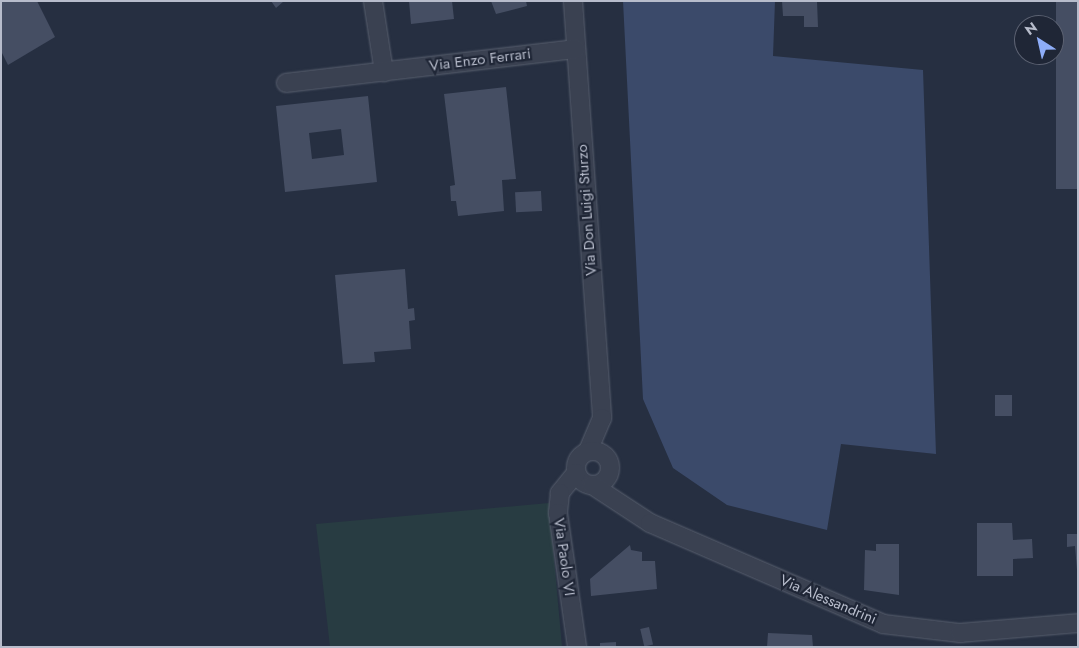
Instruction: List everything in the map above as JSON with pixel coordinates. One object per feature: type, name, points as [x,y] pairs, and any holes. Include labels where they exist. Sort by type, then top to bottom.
[{"type":"street","points":[[373,1],[384,72]]},
{"type":"street","name":"Via Don Luigi Sturzo","points":[[573,1],[602,418],[608,430],[609,467]]},
{"type":"street","name":"Via Enzo Ferrari","points":[[286,83],[576,49]]},
{"type":"street","name":"Via Don Luigi Sturzo","points":[[588,451],[602,418]]},
{"type":"street","points":[[588,451],[600,451],[609,467],[592,485],[576,473],[579,457],[588,451]]},
{"type":"street","name":"Via Alessandrini","points":[[609,467],[624,505]]},
{"type":"street","name":"Via Paolo VI","points":[[576,473],[560,493],[558,513],[577,647]]},
{"type":"street","name":"Via Alessandrini","points":[[592,485],[650,523],[883,624],[961,640],[1078,623]]},
{"type":"shaded area","points":[[549,503],[562,647],[330,647],[316,524]]},
{"type":"water","points":[[623,1],[775,1],[773,56],[923,70],[936,454],[841,444],[827,530],[727,505],[673,468],[643,399]]},
{"type":"building","points":[[1,1],[37,1],[55,37],[8,65],[1,51]]},
{"type":"building","points":[[271,1],[284,1],[276,8]]},
{"type":"building","points":[[409,1],[452,1],[454,19],[411,24]]},
{"type":"building","points":[[491,1],[526,1],[527,6],[496,14]]},
{"type":"building","points":[[782,1],[817,1],[818,27],[804,27],[804,16],[783,16]]},
{"type":"building","points":[[1056,1],[1078,1],[1078,189],[1056,189],[1056,65],[1064,65],[1064,15],[1056,15]]},
{"type":"building","points":[[506,87],[516,179],[502,180],[504,211],[458,216],[456,201],[451,201],[450,186],[455,185],[444,94]]},
{"type":"building","points":[[368,96],[377,182],[285,192],[276,106]],"holes":[[[341,129],[344,155],[312,159],[309,133]]]},
{"type":"building","points":[[541,191],[542,211],[516,212],[515,192]]},
{"type":"building","points":[[405,269],[408,309],[414,308],[415,320],[409,321],[411,349],[374,352],[375,362],[343,364],[335,275]]},
{"type":"building","points":[[995,395],[1012,395],[1012,416],[995,416]]},
{"type":"building","points":[[977,523],[1012,523],[1013,540],[1032,539],[1033,558],[1013,559],[1013,576],[977,576]]},
{"type":"building","points":[[1067,534],[1078,534],[1078,582],[1075,546],[1067,547]]},
{"type":"building","points":[[876,544],[899,544],[899,595],[864,590],[865,550],[876,551]]},
{"type":"building","points":[[630,545],[631,550],[642,552],[642,561],[655,561],[657,589],[591,596],[590,579]]},
{"type":"building","points":[[649,627],[653,645],[644,647],[640,629]]},
{"type":"building","points":[[768,633],[812,635],[813,647],[767,647]]},
{"type":"building","points":[[616,642],[616,647],[600,647],[600,643]]}]
